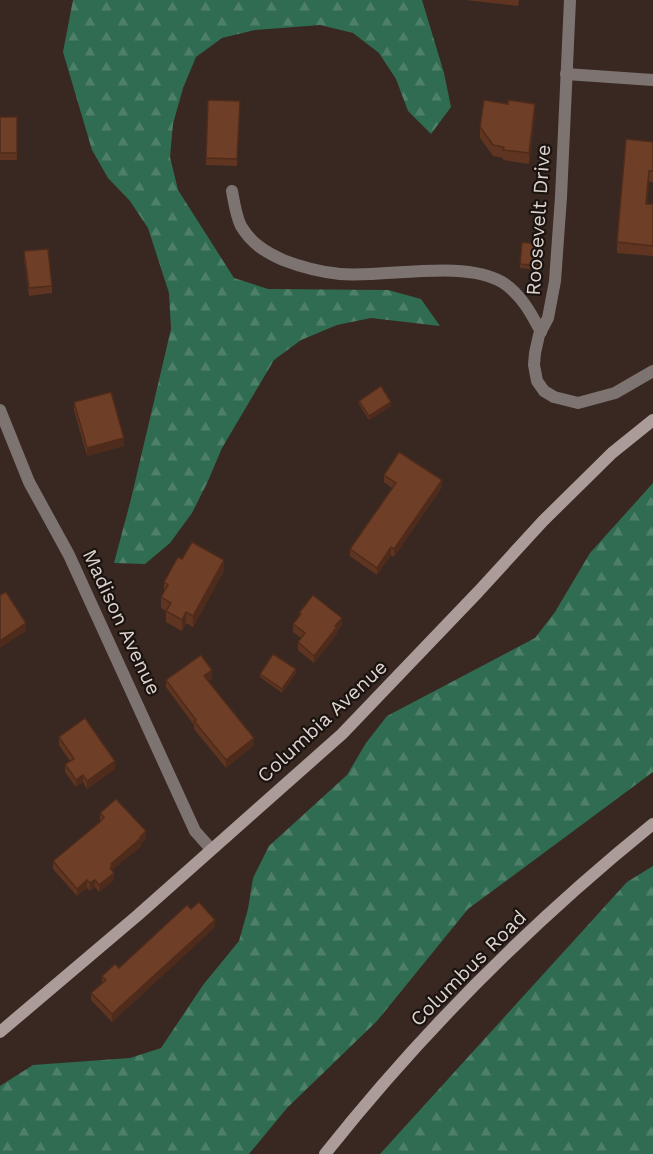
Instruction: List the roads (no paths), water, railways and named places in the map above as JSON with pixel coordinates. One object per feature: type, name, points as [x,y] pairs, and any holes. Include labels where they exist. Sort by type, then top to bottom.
[{"type":"street","name":"Roosevelt Drive","points":[[570,0],[555,281],[548,318],[534,353],[535,373],[544,391],[554,397],[578,403],[596,400],[615,393],[653,371]]},
{"type":"street","points":[[567,74],[653,80]]},
{"type":"street","points":[[232,191],[240,224],[248,237],[259,248],[272,255],[309,269],[341,274],[453,271],[492,277],[511,288],[525,303],[541,332]]},
{"type":"street","name":"Madison Avenue","points":[[0,410],[29,482],[69,555],[195,831],[211,849]]},
{"type":"street","name":"Columbia Avenue","points":[[0,1032],[342,734],[543,521],[612,453],[653,420]]},
{"type":"street","name":"Columbus Road","points":[[325,1154],[358,1112],[418,1045],[489,973],[552,912],[653,824]]}]
